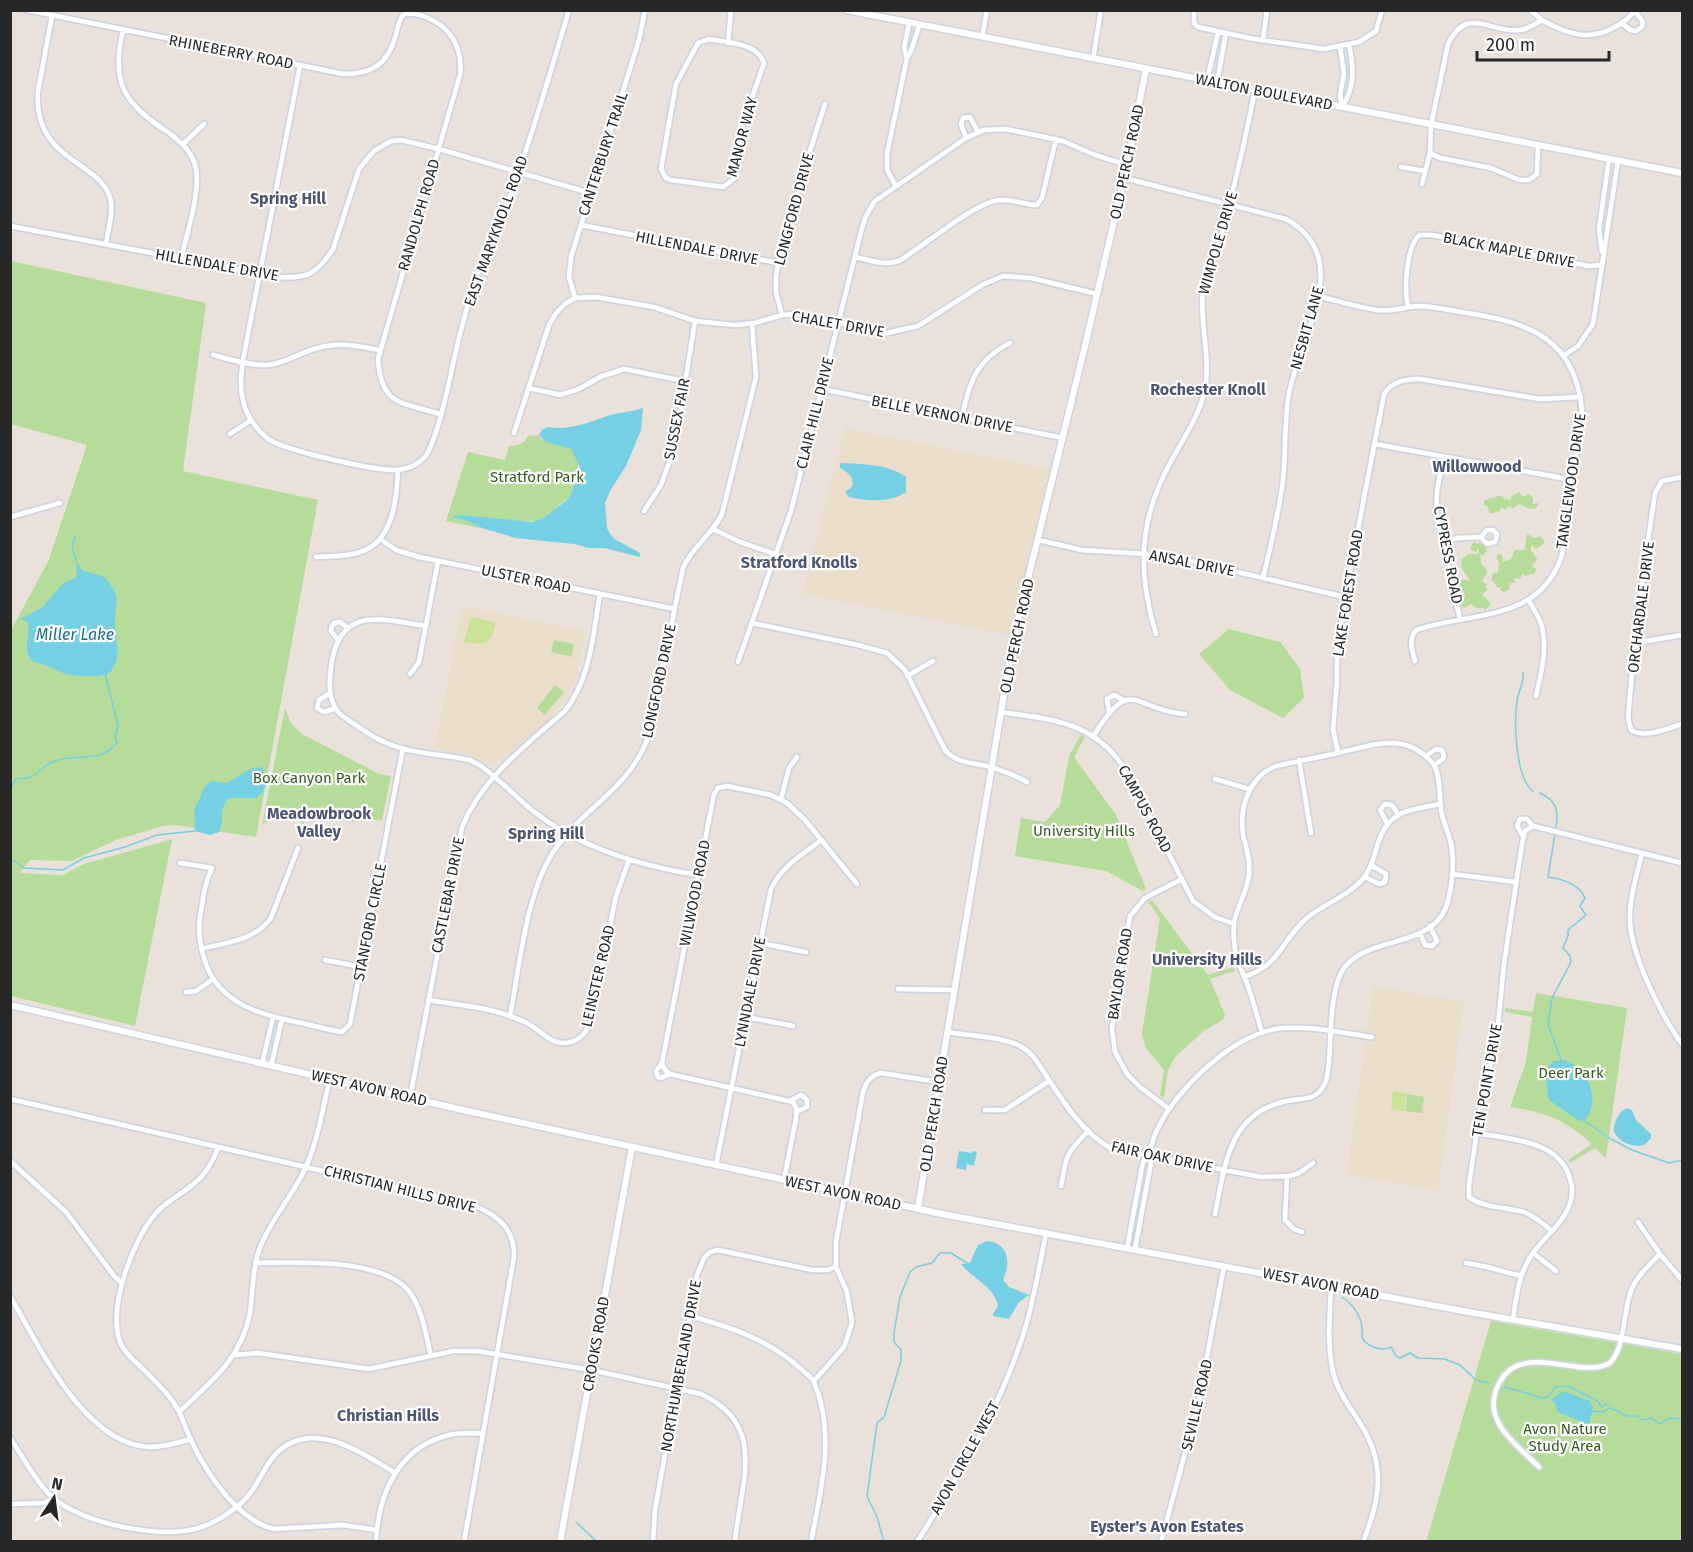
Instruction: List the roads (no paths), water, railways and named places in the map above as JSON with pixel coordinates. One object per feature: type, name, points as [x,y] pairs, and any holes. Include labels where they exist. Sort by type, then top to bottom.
[{"type":"street","name":"RHINEBERRY ROAD","points":[[27,10],[344,74],[360,74],[373,69],[389,54],[403,15]]},
{"type":"street","name":"EAST MARYKNOLL ROAD","points":[[398,470],[413,466],[426,455],[440,414],[474,283],[518,172],[568,10]]},
{"type":"street","name":"CANTERBURY TRAIL","points":[[575,298],[571,290],[569,264],[636,49],[645,10]]},
{"type":"street","points":[[728,43],[731,10]]},
{"type":"street","name":"WALTON BOULEVARD","points":[[846,10],[872,13],[919,26],[1683,173]]},
{"type":"street","points":[[982,37],[987,10]]},
{"type":"street","points":[[1093,59],[1101,10]]},
{"type":"street","points":[[1194,10],[1194,23],[1198,27],[1305,48],[1324,49],[1359,42],[1376,31],[1382,10]]},
{"type":"street","points":[[1263,39],[1267,10]]},
{"type":"street","points":[[1530,10],[1559,30],[1582,36],[1608,31],[1622,23],[1635,11],[1643,22],[1642,27],[1636,31],[1630,30],[1622,23]]},
{"type":"street","name":"RANDOLPH ROAD","points":[[403,15],[417,14],[438,22],[450,32],[458,48],[461,66],[380,350],[379,374],[386,392],[397,400],[440,414]]},
{"type":"street","points":[[52,16],[38,91],[37,104],[40,118],[43,128],[58,149],[101,183],[108,193],[111,215],[106,244]]},
{"type":"street","points":[[1422,184],[1430,153],[1431,125],[1449,44],[1459,28],[1464,24],[1476,23],[1520,31],[1542,20]]},
{"type":"street","points":[[907,58],[904,48],[909,24]]},
{"type":"street","points":[[896,186],[887,170],[887,154],[907,58],[919,26]]},
{"type":"street","points":[[123,30],[119,72],[124,90],[135,108],[183,144],[194,161],[196,185],[181,259]]},
{"type":"street","points":[[1207,81],[1218,32]]},
{"type":"street","points":[[1217,83],[1226,33]]},
{"type":"street","name":"MANOR WAY","points":[[704,40],[728,43],[750,48],[762,56],[764,63],[743,124],[734,179],[723,187],[679,182],[666,178],[661,169],[676,84],[698,43],[704,40]]},
{"type":"street","points":[[1342,107],[1340,95],[1345,46]]},
{"type":"street","points":[[1342,107],[1349,97],[1353,68],[1345,46]]},
{"type":"street","points":[[300,66],[242,362],[240,388],[242,399],[252,420],[267,438],[287,448],[376,469],[398,470],[393,507],[380,539],[370,548],[359,552],[316,557]]},
{"type":"street","name":"OLD PERCH ROAD","points":[[918,1209],[1013,640],[1097,294],[1127,165],[1146,69]]},
{"type":"street","name":"WIMPOLE DRIVE","points":[[1156,634],[1143,581],[1146,524],[1154,496],[1202,401],[1206,375],[1202,319],[1204,285],[1218,249],[1255,90]]},
{"type":"street","name":"LONGFORD DRIVE","points":[[782,315],[776,292],[778,263],[800,182],[825,104]]},
{"type":"street","points":[[966,138],[962,124],[963,118],[970,117],[978,132]]},
{"type":"street","points":[[183,144],[204,124]]},
{"type":"street","name":"CLAIR HILL DRIVE","points":[[738,662],[791,511],[855,257],[871,206],[896,186],[978,132],[1006,129],[1056,139],[1127,165]]},
{"type":"street","points":[[855,257],[878,262],[899,261],[977,208],[992,201],[1037,206],[1042,198],[1056,139]]},
{"type":"street","name":"HILLENDALE DRIVE","points":[[10,226],[278,277],[299,278],[319,268],[333,249],[359,169],[379,147],[391,141],[401,140],[439,148],[590,193]]},
{"type":"street","points":[[1430,153],[1440,158],[1491,168],[1519,180],[1529,180],[1537,174],[1538,146]]},
{"type":"street","points":[[1563,356],[1578,346],[1593,324],[1602,264],[1599,229],[1609,159]]},
{"type":"street","points":[[1602,254],[1618,161]]},
{"type":"street","points":[[1401,167],[1425,171]]},
{"type":"street","name":"NESBIT LANE","points":[[1124,177],[1286,219],[1305,232],[1312,241],[1319,262],[1320,284],[1289,395],[1281,498],[1263,578]]},
{"type":"street","name":"HILLENDALE DRIVE","points":[[581,225],[778,263]]},
{"type":"street","name":"BLACK MAPLE DRIVE","points":[[1408,307],[1410,256],[1415,239],[1419,236],[1432,235],[1588,266],[1602,264]]},
{"type":"street","name":"CHALET DRIVE","points":[[575,298],[596,297],[642,305],[669,311],[695,321],[735,325],[782,315],[799,314],[887,333],[918,327],[982,285],[1003,276],[1020,276],[1097,294]]},
{"type":"street","name":"TANGLEWOOD DRIVE","points":[[1318,296],[1378,310],[1433,307],[1512,322],[1530,328],[1546,338],[1563,356],[1580,388],[1582,410],[1562,555],[1557,570],[1542,590],[1529,601],[1514,608],[1416,630],[1412,635],[1410,646],[1415,661]]},
{"type":"street","points":[[514,434],[549,325],[556,313],[575,298]]},
{"type":"street","name":"SUSSEX FAIR","points":[[644,511],[661,485],[675,446],[695,321]]},
{"type":"street","name":"LONGFORD DRIVE","points":[[510,1016],[533,896],[547,861],[568,833],[629,774],[644,749],[654,716],[687,559],[713,529],[726,502],[756,377],[752,323]]},
{"type":"street","points":[[213,355],[242,362],[274,364],[320,347],[340,343],[380,350]]},
{"type":"street","points":[[962,417],[970,384],[977,370],[998,349],[1010,344]]},
{"type":"street","points":[[529,387],[560,394],[579,389],[615,371],[624,369],[684,381]]},
{"type":"street","name":"LAKE FOREST ROAD","points":[[1338,753],[1333,729],[1337,648],[1384,394],[1392,384],[1407,379],[1428,379],[1506,395],[1540,399],[1581,397]]},
{"type":"street","name":"BELLE VERNON DRIVE","points":[[822,389],[1063,438]]},
{"type":"street","points":[[230,434],[252,420]]},
{"type":"street","points":[[1375,444],[1573,480]]},
{"type":"street","name":"CYPRESS ROAD","points":[[1443,456],[1436,514],[1460,619]]},
{"type":"street","name":"ORCHARDALE DRIVE","points":[[1683,477],[1666,479],[1658,486],[1636,629],[1628,718],[1631,730],[1642,734],[1683,724]]},
{"type":"street","points":[[10,517],[60,503]]},
{"type":"street","points":[[713,529],[740,542],[775,554]]},
{"type":"street","points":[[1443,542],[1458,538],[1481,537]]},
{"type":"street","name":"ULSTER ROAD","points":[[380,539],[396,550],[438,561],[675,609]]},
{"type":"street","name":"ANSAL DRIVE","points":[[1038,540],[1082,550],[1164,555],[1345,597]]},
{"type":"street","points":[[410,674],[419,662],[438,561]]},
{"type":"street","name":"CASTLEBAR DRIVE","points":[[410,1097],[458,839],[476,799],[495,776],[574,700],[585,674],[600,594]]},
{"type":"street","points":[[1529,601],[1540,622],[1543,635],[1544,649],[1536,696]]},
{"type":"street","points":[[426,626],[375,618],[348,628],[338,640],[333,653],[330,693],[336,708],[349,721],[377,739],[403,748],[470,760],[495,776],[532,810],[596,848],[658,868],[698,875]]},
{"type":"street","points":[[338,640],[331,631],[331,626],[340,622],[348,628]]},
{"type":"street","points":[[752,623],[887,653],[905,670],[950,756],[961,762],[992,767],[1027,782]]},
{"type":"street","points":[[1636,643],[1683,635]]},
{"type":"street","points":[[907,676],[933,661]]},
{"type":"street","points":[[330,693],[319,700],[317,708],[324,712],[336,708]]},
{"type":"street","points":[[1109,712],[1107,699],[1114,695],[1125,701]]},
{"type":"street","points":[[1094,735],[1109,712],[1125,701],[1137,699],[1162,710],[1185,714]]},
{"type":"street","name":"CAMPUS ROAD","points":[[1001,712],[1053,720],[1094,735],[1119,758],[1193,901],[1215,917],[1234,924]]},
{"type":"street","points":[[1215,1214],[1232,1143],[1242,1127],[1254,1115],[1270,1105],[1312,1097],[1322,1089],[1326,1081],[1336,986],[1339,976],[1349,962],[1378,948],[1420,933],[1442,914],[1446,907],[1452,874],[1451,845],[1442,816],[1438,777],[1434,765],[1426,756],[1410,746],[1392,743],[1299,760],[1266,769],[1249,789],[1242,820],[1250,868],[1248,885],[1234,924],[1236,954],[1262,1033]]},
{"type":"street","name":"STANFORD CIRCLE","points":[[180,863],[212,868],[207,879],[199,927],[201,949],[213,979],[223,991],[238,1003],[259,1013],[336,1031],[346,1030],[350,1024],[403,748]]},
{"type":"street","points":[[1426,756],[1437,749],[1442,750],[1443,759],[1434,765]]},
{"type":"street","points":[[797,757],[789,768],[781,799],[798,812],[857,884]]},
{"type":"street","points":[[1299,760],[1311,833]]},
{"type":"street","points":[[1215,779],[1249,789]]},
{"type":"street","name":"WILWOOD ROAD","points":[[662,1063],[714,794],[718,788],[727,786],[781,799]]},
{"type":"street","points":[[1387,823],[1380,810],[1385,804],[1392,805],[1398,814]]},
{"type":"street","points":[[1244,977],[1259,970],[1275,958],[1300,924],[1352,889],[1365,877],[1382,829],[1387,823],[1398,814],[1440,804]]},
{"type":"street","name":"TEN POINT DRIVE","points":[[1533,826],[1527,819],[1520,819],[1516,825],[1523,837],[1504,964],[1496,1046],[1484,1084],[1469,1197],[1478,1202],[1530,1215],[1552,1231]]},
{"type":"street","points":[[1523,837],[1525,831],[1533,826],[1683,863]]},
{"type":"street","name":"LYNNDALE DRIVE","points":[[716,1165],[771,889],[779,874],[822,840]]},
{"type":"street","points":[[201,949],[251,935],[264,927],[271,918],[298,848]]},
{"type":"street","points":[[1642,853],[1631,903],[1630,922],[1634,945],[1648,983],[1683,1044]]},
{"type":"street","name":"LEINSTER ROAD","points":[[428,1000],[510,1016],[538,1029],[556,1042],[578,1040],[586,1034],[591,1023],[616,896],[629,860]]},
{"type":"street","points":[[1365,877],[1379,884],[1385,882],[1386,874],[1371,865]]},
{"type":"street","points":[[1452,874],[1516,882]]},
{"type":"street","name":"BAYLOR ROAD","points":[[1169,1109],[1127,1074],[1115,1052],[1112,1029],[1130,916],[1145,898],[1182,879]]},
{"type":"street","points":[[1420,933],[1425,945],[1432,946],[1437,940],[1430,926]]},
{"type":"street","points":[[760,943],[806,952]]},
{"type":"street","points":[[325,960],[361,967]]},
{"type":"street","points":[[186,992],[196,991],[213,979]]},
{"type":"street","points":[[898,989],[954,990]]},
{"type":"street","name":"WEST AVON ROAD","points":[[10,1005],[262,1064],[918,1209],[1683,1349]]},
{"type":"street","points":[[262,1064],[273,1017]]},
{"type":"street","points":[[746,1017],[793,1026]]},
{"type":"street","points":[[271,1066],[282,1019]]},
{"type":"street","points":[[1131,1248],[1151,1163],[1148,1156],[1155,1134],[1169,1109],[1210,1065],[1242,1042],[1262,1033],[1285,1028],[1372,1037]]},
{"type":"street","name":"FAIR OAK DRIVE","points":[[947,1032],[1017,1044],[1037,1060],[1049,1081],[1087,1132],[1110,1148],[1261,1177],[1299,1173],[1313,1163]]},
{"type":"street","points":[[670,1074],[658,1077],[656,1071],[662,1063],[670,1074],[790,1101],[796,1105],[784,1180]]},
{"type":"street","points":[[814,1381],[844,1347],[852,1323],[847,1292],[836,1267],[836,1242],[863,1092],[867,1081],[873,1075],[881,1072],[939,1082]]},
{"type":"street","points":[[180,1411],[235,1355],[249,1315],[255,1263],[265,1236],[306,1167],[318,1132],[330,1079]]},
{"type":"street","points":[[985,1110],[1005,1110],[1049,1081]]},
{"type":"street","points":[[790,1101],[801,1095],[807,1100],[807,1107],[796,1112]]},
{"type":"street","name":"CHRISTIAN HILLS DRIVE","points":[[10,1099],[475,1206],[497,1217],[512,1238],[514,1257],[464,1542]]},
{"type":"street","points":[[1061,1186],[1066,1157],[1087,1132]]},
{"type":"street","points":[[1476,1133],[1553,1152],[1564,1164],[1570,1180],[1572,1197],[1564,1216],[1533,1253],[1521,1276],[1513,1319]]},
{"type":"street","name":"CROOKS ROAD","points":[[560,1542],[632,1147]]},
{"type":"street","points":[[218,1148],[204,1174],[163,1205],[154,1215],[133,1254],[118,1301],[116,1329],[120,1343],[156,1381],[180,1411],[191,1439],[211,1476],[237,1507],[254,1521],[263,1527],[274,1529],[334,1524],[377,1530]]},
{"type":"street","points":[[10,1161],[66,1212],[122,1283]]},
{"type":"street","points":[[1287,1176],[1285,1220],[1293,1229],[1302,1232]]},
{"type":"street","points":[[1638,1222],[1660,1254],[1683,1280]]},
{"type":"street","name":"AVON CIRCLE WEST","points":[[916,1542],[974,1448],[1002,1391],[1027,1323],[1046,1233]]},
{"type":"street","name":"NORTHUMBERLAND DRIVE","points":[[653,1542],[655,1510],[700,1265],[710,1252],[718,1250],[812,1270],[827,1270],[836,1267]]},
{"type":"street","points":[[1533,1253],[1556,1271]]},
{"type":"street","points":[[1539,1467],[1508,1436],[1497,1419],[1494,1398],[1500,1382],[1514,1368],[1529,1363],[1605,1366],[1615,1357],[1631,1291],[1641,1274],[1660,1254]]},
{"type":"street","points":[[255,1263],[334,1264],[392,1279],[408,1290],[416,1305],[431,1356]]},
{"type":"street","points":[[1466,1263],[1521,1276]]},
{"type":"street","name":"SEVILLE ROAD","points":[[1161,1542],[1198,1405],[1224,1266]]},
{"type":"street","points":[[1331,1286],[1331,1345],[1335,1379],[1372,1445],[1380,1476],[1371,1524],[1364,1542]]},
{"type":"street","points":[[10,1296],[63,1384],[95,1422],[122,1438],[150,1447],[191,1439]]},
{"type":"street","points":[[690,1316],[735,1329],[768,1344],[792,1360],[814,1381],[819,1397],[826,1444],[812,1542]]},
{"type":"street","points":[[235,1355],[258,1353],[369,1369],[463,1350],[591,1370],[701,1394],[717,1402],[733,1416],[743,1435],[746,1454],[735,1542]]},
{"type":"street","points":[[376,1542],[381,1503],[395,1473],[409,1457],[437,1439],[455,1434],[482,1433]]},
{"type":"street","points":[[10,1438],[39,1481],[54,1498],[69,1508],[105,1523],[153,1530],[193,1529],[215,1521],[237,1507],[254,1488],[274,1454],[283,1447],[306,1438],[326,1440],[358,1451],[395,1473]]},
{"type":"street","points":[[10,1504],[44,1503],[54,1498]]},
{"type":"water","points":[[643,408],[641,430],[626,466],[605,503],[607,528],[610,534],[616,540],[640,553],[640,557],[604,548],[516,538],[453,517],[463,515],[532,522],[542,519],[567,500],[580,467],[571,449],[546,442],[539,435],[542,430],[548,427],[565,428]]},
{"type":"water","points":[[840,463],[891,469],[906,477],[906,492],[886,499],[870,500],[849,497],[845,492],[852,487],[853,480],[840,468]]},
{"type":"water","name":"Miller Lake","points":[[76,561],[83,571],[103,576],[116,595],[115,619],[118,654],[115,666],[107,674],[76,676],[66,674],[34,662],[27,653],[29,630],[27,621],[20,619],[43,607],[62,584],[77,577]]},
{"type":"water","points":[[261,767],[266,784],[260,795],[256,798],[229,798],[224,806],[219,832],[210,835],[195,831],[194,811],[205,786],[213,781],[227,783],[250,769]]},
{"type":"water","points":[[1564,1060],[1580,1070],[1590,1086],[1592,1104],[1584,1121],[1578,1120],[1549,1100],[1547,1073],[1554,1061]]},
{"type":"water","points":[[1627,1108],[1632,1110],[1636,1120],[1651,1134],[1651,1138],[1644,1145],[1635,1146],[1627,1143],[1614,1132],[1617,1118]]},
{"type":"water","points":[[959,1151],[977,1152],[974,1166],[967,1164],[966,1170],[956,1168]]},
{"type":"water","points":[[987,1241],[1004,1250],[1007,1267],[1003,1280],[1009,1287],[1029,1295],[1019,1302],[1009,1319],[993,1316],[998,1306],[996,1299],[988,1288],[961,1264],[970,1263],[978,1245]]},
{"type":"water","points":[[1563,1391],[1590,1401],[1593,1407],[1589,1425],[1558,1412],[1555,1403],[1551,1400]]},
{"type":"waterway","points":[[76,536],[72,545],[76,561]]},
{"type":"waterway","points":[[1523,673],[1516,706],[1517,746],[1522,774],[1533,791]]},
{"type":"waterway","points":[[10,789],[16,779],[31,777],[51,762],[97,756],[111,749],[117,742],[115,737],[118,726],[105,674]]},
{"type":"waterway","points":[[1540,793],[1550,799],[1555,807],[1556,827]]},
{"type":"waterway","points":[[10,858],[24,868],[63,870],[84,858],[125,847],[157,835],[195,831]]},
{"type":"waterway","points":[[1555,834],[1548,877],[1564,881],[1579,889],[1585,898],[1580,906],[1586,915],[1568,930],[1563,948],[1570,956],[1571,962],[1552,998],[1548,1024],[1561,1060]]},
{"type":"waterway","points":[[1585,1121],[1632,1150],[1669,1163],[1682,1160]]},
{"type":"waterway","points":[[884,1542],[877,1517],[867,1496],[877,1423],[884,1417],[901,1361],[901,1350],[894,1342],[900,1297],[910,1272],[916,1267],[932,1263],[940,1253],[951,1253],[967,1263]]},
{"type":"waterway","points":[[1342,1297],[1358,1314],[1362,1325],[1362,1337],[1370,1345],[1383,1349],[1391,1347],[1396,1356],[1400,1358],[1410,1353],[1418,1358],[1445,1359],[1460,1365],[1476,1380],[1489,1383]]},
{"type":"waterway","points":[[1505,1387],[1542,1398],[1548,1397],[1555,1387],[1568,1386],[1598,1401],[1602,1407],[1605,1404],[1608,1405]]},
{"type":"waterway","points":[[1591,1411],[1603,1412],[1609,1408]]},
{"type":"waterway","points":[[1611,1408],[1627,1416],[1637,1416],[1642,1420],[1652,1418],[1660,1424],[1669,1418],[1682,1419]]},
{"type":"waterway","points":[[576,1522],[597,1542]]},
{"type":"district","name":"Spring Hill","points":[[288,198]]},
{"type":"district","name":"Rochester Knoll","points":[[1208,389]]},
{"type":"district","name":"Willowwood","points":[[1477,466]]},
{"type":"district","name":"Stratford Knolls","points":[[799,562]]},
{"type":"district","name":"Meadowbrook Valley","points":[[319,822]]},
{"type":"district","name":"Spring Hill","points":[[546,833]]},
{"type":"district","name":"University Hills","points":[[1207,959]]},
{"type":"district","name":"Christian Hills","points":[[388,1415]]},
{"type":"district","name":"Eyster's Avon Estates","points":[[1167,1526]]},
{"type":"park label","name":"Stratford Park","points":[[537,477]]},
{"type":"park label","name":"Box Canyon Park","points":[[309,778]]},
{"type":"park label","name":"Deer Park","points":[[1571,1073]]},
{"type":"park label","name":"Avon Nature Study Area","points":[[1565,1438]]}]
